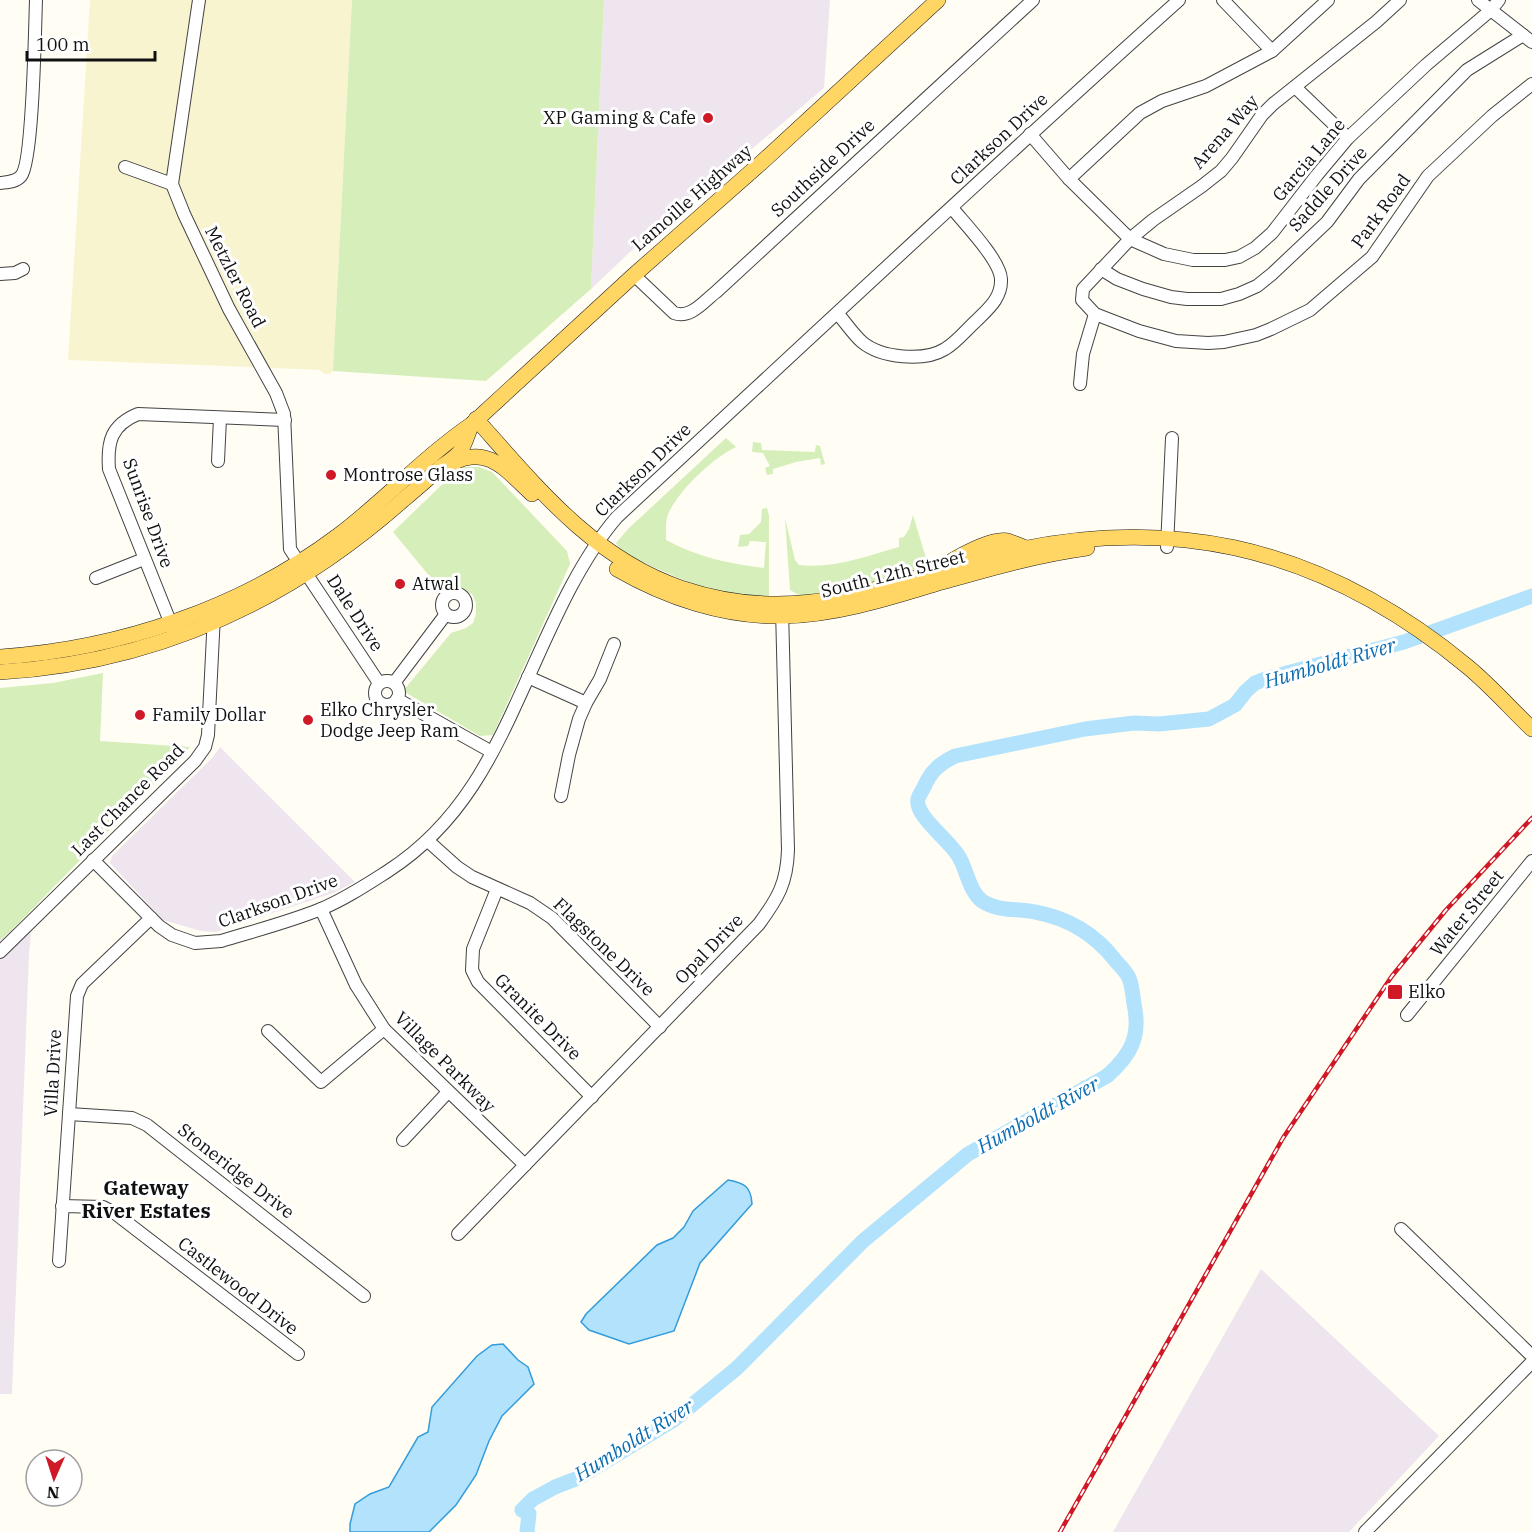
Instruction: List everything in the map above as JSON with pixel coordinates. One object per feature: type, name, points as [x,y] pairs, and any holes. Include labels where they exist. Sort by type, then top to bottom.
[{"type":"main road","name":"Lamoille Highway","points":[[0,657],[47,652],[213,623],[260,601],[304,568],[431,455],[474,421],[938,0]]},
{"type":"main road","name":"Lamoille Highway","points":[[0,672],[104,657],[173,630],[214,605],[304,568],[378,522],[460,452],[474,421]]},
{"type":"main road","name":"South 12th Street","points":[[474,421],[535,497],[566,531],[595,548],[679,587],[782,610],[823,612],[858,606],[1012,563],[1083,549],[1167,542]]},
{"type":"main road","name":"South 12th Street","points":[[474,421],[595,548]]},
{"type":"main road","points":[[412,492],[450,464],[476,455],[494,461],[535,497]]},
{"type":"main road","name":"South 12th Street","points":[[782,610],[848,597],[1026,548],[1094,538],[1224,545],[1318,573],[1401,618],[1471,669],[1532,729]]},
{"type":"street","points":[[0,183],[13,182],[21,178],[25,171],[30,135],[36,0]]},
{"type":"street","name":"Metzler Road","points":[[198,0],[172,184],[229,309],[276,393],[285,420],[290,549],[304,568]]},
{"type":"street","name":"Southside Drive","points":[[634,275],[675,313],[681,316],[688,314],[716,292],[1033,0]]},
{"type":"street","name":"Clarkson Drive","points":[[93,860],[151,918],[172,935],[187,941],[209,943],[321,909],[365,887],[403,862],[428,841],[458,808],[504,731],[559,609],[595,548],[617,517],[1030,134],[1179,0]]},
{"type":"street","points":[[1223,0],[1272,51]]},
{"type":"street","points":[[1070,179],[1140,112],[1162,101],[1206,86],[1272,51],[1328,0]]},
{"type":"street","name":"Arena Way","points":[[1130,239],[1221,171],[1262,115],[1400,0]]},
{"type":"street","points":[[1478,0],[1495,5],[1527,38]]},
{"type":"street","name":"Garcia Lane","points":[[1130,239],[1164,254],[1193,260],[1224,260],[1239,257],[1255,248],[1272,233],[1348,138],[1426,65],[1495,5]]},
{"type":"street","name":"Saddle Drive","points":[[1101,269],[1117,279],[1143,289],[1187,299],[1221,299],[1257,286],[1327,222],[1359,179],[1467,70],[1527,38]]},
{"type":"street","name":"Park Road","points":[[1095,314],[1176,341],[1208,344],[1256,335],[1310,310],[1372,257],[1428,176],[1492,116],[1532,84]]},
{"type":"street","points":[[1295,87],[1348,138]]},
{"type":"street","points":[[1030,134],[1070,179],[1130,239],[1087,283],[1082,294],[1082,300],[1095,314],[1083,354],[1080,384]]},
{"type":"street","points":[[125,167],[172,184]]},
{"type":"street","points":[[838,314],[861,342],[880,352],[920,357],[936,354],[947,348],[995,302],[1002,280],[999,266],[952,208]]},
{"type":"street","points":[[0,274],[23,270]]},
{"type":"street","name":"Sunrise Drive","points":[[173,630],[109,469],[108,451],[111,438],[118,426],[138,414],[285,420]]},
{"type":"street","points":[[218,461],[220,418]]},
{"type":"street","points":[[1167,542],[1172,438]]},
{"type":"street","points":[[96,578],[144,559]]},
{"type":"street","name":"Dale Drive","points":[[304,568],[379,683],[374,693],[379,702],[387,705],[397,699],[492,752]]},
{"type":"street","name":"Last Chance Road","points":[[0,952],[195,761],[204,747],[208,735],[214,605]]},
{"type":"street","name":"Opal Drive","points":[[458,1234],[759,924],[781,890],[788,850],[782,610]]},
{"type":"street","points":[[394,683],[446,614]]},
{"type":"street","points":[[561,796],[569,755],[586,703],[600,679],[614,644]]},
{"type":"street","points":[[528,677],[586,703]]},
{"type":"street","points":[[379,683],[387,680],[394,683],[399,692],[397,699]]},
{"type":"street","name":"Flagstone Drive","points":[[428,841],[457,867],[497,889],[530,903],[552,918],[660,1027]]},
{"type":"street","name":"Water Street","points":[[1407,1015],[1532,861]]},
{"type":"street","name":"Granite Drive","points":[[497,889],[473,949],[471,958],[473,975],[592,1097]]},
{"type":"street","name":"Village Parkway","points":[[321,909],[356,985],[384,1029],[525,1166]]},
{"type":"street","name":"Villa Drive","points":[[59,1261],[77,996],[82,984],[151,918]]},
{"type":"street","points":[[268,1031],[321,1082],[384,1029]]},
{"type":"street","points":[[403,1140],[448,1092]]},
{"type":"street","name":"Stoneridge Drive","points":[[69,1114],[132,1118],[147,1125],[364,1296]]},
{"type":"street","name":"Castlewood Drive","points":[[62,1206],[103,1207],[116,1214],[297,1354]]},
{"type":"street","points":[[1401,1229],[1532,1356]]},
{"type":"street","points":[[1365,1532],[1532,1362]]},
{"type":"shaded area","points":[[90,0],[352,0],[333,371],[330,374],[324,374],[320,370],[68,360]]},
{"type":"shaded area","points":[[604,0],[830,0],[824,88],[630,252],[591,289]]},
{"type":"shaded area","points":[[220,747],[355,882],[333,893],[216,932],[201,931],[163,920],[110,863],[112,856],[213,757]]},
{"type":"shaded area","points":[[13,929],[31,933],[12,1394],[0,1394],[0,940]]},
{"type":"shaded area","points":[[1261,1269],[1439,1436],[1349,1532],[1113,1532]]},
{"type":"green space","points":[[352,0],[604,0],[591,289],[486,381],[333,371]]},
{"type":"green space","points":[[726,438],[736,447],[708,466],[681,493],[668,515],[666,540],[714,559],[764,568],[766,542],[750,541],[748,546],[738,547],[740,535],[749,534],[761,522],[762,509],[767,508],[769,516],[769,596],[722,592],[691,583],[629,556],[616,543],[628,529]]},
{"type":"green space","points":[[753,442],[761,443],[762,450],[815,452],[816,445],[820,446],[825,464],[821,465],[820,458],[796,462],[773,469],[773,474],[767,475],[765,468],[770,466],[763,453],[752,452]]},
{"type":"green space","points":[[463,467],[479,467],[492,472],[567,551],[570,564],[493,735],[480,736],[403,691],[451,633],[473,623],[476,603],[472,594],[455,587],[441,590],[393,532],[456,471]]},
{"type":"green space","points":[[913,515],[929,568],[839,591],[802,597],[790,590],[785,518],[795,560],[799,565],[812,566],[850,561],[899,547],[899,538],[904,537],[909,529]]},
{"type":"green space","points":[[103,673],[100,741],[190,747],[0,940],[0,688],[53,683]]},
{"type":"water","points":[[728,1180],[746,1187],[752,1204],[700,1263],[674,1331],[629,1344],[589,1330],[581,1322],[586,1314],[657,1245],[673,1238],[684,1227],[693,1211]]},
{"type":"water","points":[[503,1344],[528,1367],[534,1384],[502,1416],[489,1441],[476,1475],[456,1505],[429,1532],[350,1532],[355,1504],[370,1494],[389,1487],[418,1437],[428,1432],[432,1407],[477,1356],[492,1345]]},
{"type":"waterway","name":"Humboldt River","points":[[527,1532],[529,1514],[522,1510],[533,1499],[578,1478],[675,1419],[737,1368],[863,1241],[968,1154],[1107,1076],[1128,1052],[1135,1035],[1136,1015],[1132,987],[1126,973],[1107,950],[1080,928],[1058,918],[1035,912],[995,907],[978,897],[959,857],[927,821],[918,806],[919,796],[936,768],[955,756],[1085,729],[1134,723],[1159,724],[1209,719],[1235,705],[1255,683],[1268,678],[1404,642],[1532,596]]},
{"type":"railway","points":[[1060,1532],[1283,1138],[1392,976],[1446,910],[1532,818]]},
{"type":"place","name":"XP Gaming & Cafe","points":[[708,118]]},
{"type":"place","name":"Montrose Glass","points":[[331,475]]},
{"type":"place","name":"Atwal","points":[[400,584]]},
{"type":"place","name":"Family Dollar","points":[[140,715]]},
{"type":"place","name":"Elko Chrysler Dodge Jeep Ram","points":[[308,720]]},
{"type":"place","name":"Elko","points":[[1395,992]]},
{"type":"district","name":"Gateway River Estates","points":[[146,1200]]}]
